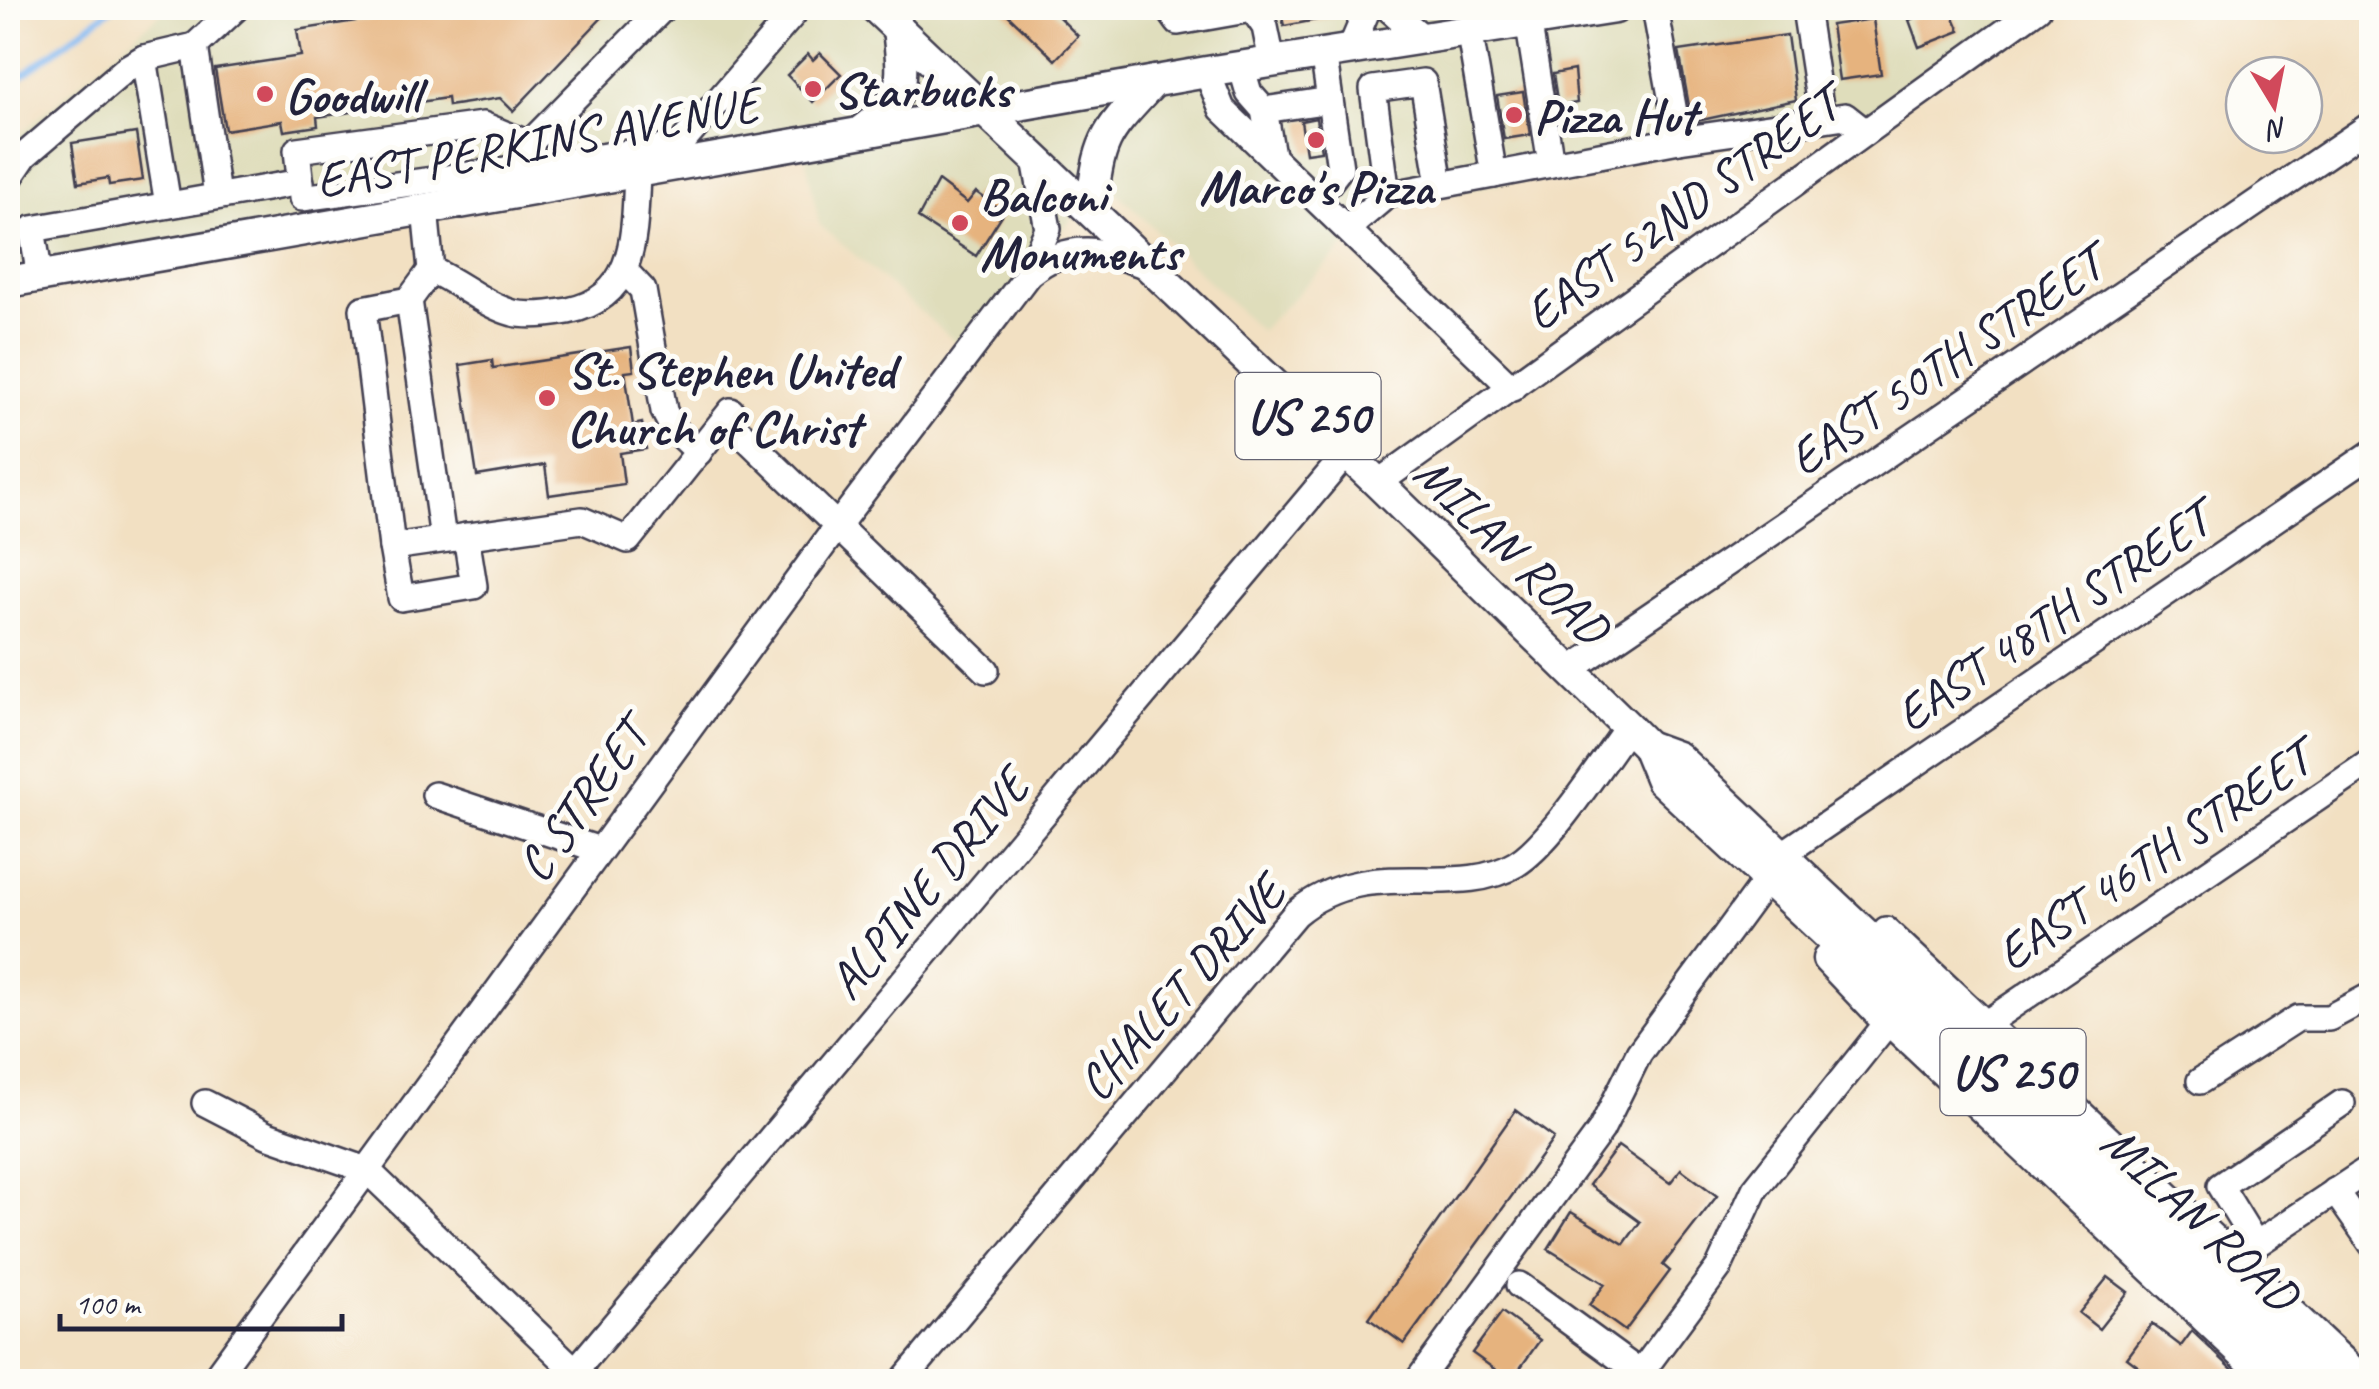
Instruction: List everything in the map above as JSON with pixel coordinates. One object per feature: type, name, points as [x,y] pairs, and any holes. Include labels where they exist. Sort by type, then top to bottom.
[{"type":"main road","name":"EAST PERKINS AVENUE","points":[[8,282],[424,209],[532,168],[636,174],[1242,66],[1614,8]]},
{"type":"main road","name":"MILAN ROAD","points":[[887,18],[1570,670],[1638,737],[1661,780],[1780,874],[2238,1299],[2343,1382]]},
{"type":"main road","points":[[857,134],[899,98],[904,76],[887,18]]},
{"type":"main road","points":[[1091,210],[1099,147],[1154,81]]},
{"type":"main road","points":[[1780,874],[1833,884],[1886,930]]},
{"type":"main road","points":[[1780,874],[1829,960],[1888,1022]]},
{"type":"main road","name":"MILAN ROAD","points":[[2238,1299],[2308,1382]]},
{"type":"street","points":[[8,180],[26,155],[144,58],[195,46],[236,8]]},
{"type":"street","points":[[532,168],[661,8]]},
{"type":"street","points":[[40,278],[20,231],[218,196],[532,168],[678,146],[793,14],[786,8]]},
{"type":"street","points":[[1168,8],[1178,22],[1252,8],[1265,27],[1272,61]]},
{"type":"street","points":[[1316,198],[1340,168],[1330,100],[1337,50],[1368,8]]},
{"type":"street","points":[[1388,8],[1408,38],[1402,84]]},
{"type":"street","points":[[1655,8],[1679,140]]},
{"type":"street","points":[[1805,8],[1822,119]]},
{"type":"street","name":"EAST 52ND STREET","points":[[1378,483],[2038,8]]},
{"type":"street","points":[[1528,20],[1551,164]]},
{"type":"street","points":[[1469,29],[1494,175]]},
{"type":"street","points":[[195,46],[218,196]]},
{"type":"street","points":[[144,58],[168,205]]},
{"type":"street","points":[[1242,66],[1249,94],[1264,110],[1272,156]]},
{"type":"street","points":[[1207,72],[1222,109],[1512,388]]},
{"type":"street","points":[[1387,194],[1373,89],[1423,82],[1440,184]]},
{"type":"street","points":[[1264,110],[1330,100]]},
{"type":"street","points":[[1348,228],[1387,194],[1440,184],[1679,140],[1844,116],[1864,131]]},
{"type":"street","name":"EAST 50TH STREET","points":[[1570,670],[2372,124]]},
{"type":"street","points":[[306,229],[297,150],[483,126],[532,168]]},
{"type":"street","name":"C STREET","points":[[212,1382],[838,525],[1028,276],[1048,229],[1035,159]]},
{"type":"street","points":[[431,270],[516,314],[549,314],[578,308],[606,296],[626,272],[634,245],[636,174]]},
{"type":"street","points":[[409,300],[454,538],[474,586],[400,598],[363,309],[409,300],[431,270],[424,209]]},
{"type":"street","name":"C STREET","points":[[1028,276],[1051,258],[1077,249],[1102,251],[1150,267]]},
{"type":"street","points":[[626,272],[644,290],[664,412],[673,428],[699,452]]},
{"type":"street","points":[[392,547],[582,520],[628,540],[699,452],[736,422],[986,670]]},
{"type":"street","name":"ALPINE DRIVE","points":[[581,1376],[1346,453]]},
{"type":"street","name":"EAST 48TH STREET","points":[[1416,1382],[1601,1130],[1642,1047],[1780,874],[2372,454]]},
{"type":"street","name":"CHALET DRIVE","points":[[902,1382],[1296,914],[1324,893],[1348,885],[1486,875],[1514,866],[1638,737]]},
{"type":"street","name":"EAST 46TH STREET","points":[[1985,1024],[2372,761]]},
{"type":"street","points":[[436,795],[600,850]]},
{"type":"street","name":"MILAN ROAD","points":[[1886,930],[1985,1024],[2245,1251],[2367,1382]]},
{"type":"street","points":[[2200,1082],[2298,1018],[2329,1018],[2372,995]]},
{"type":"street","points":[[1519,1286],[1637,1377],[1719,1267],[1755,1189],[1888,1022]]},
{"type":"street","name":"MILAN ROAD","points":[[1888,1022],[2270,1382]]},
{"type":"street","points":[[205,1102],[267,1135],[368,1170],[581,1376]]},
{"type":"street","points":[[2342,1103],[2220,1186],[2245,1251],[2372,1167]]},
{"type":"street","points":[[2335,1191],[2372,1244]]},
{"type":"shaded area","points":[[167,8],[2031,8],[1868,123],[1657,152],[1385,207],[1363,250],[1350,241],[1260,331],[1105,181],[960,346],[819,224],[801,134],[8,271],[8,144]]},
{"type":"building","points":[[410,8],[611,8],[513,111],[500,98],[448,106],[447,98],[317,117],[318,126],[284,131],[282,121],[225,130],[215,69],[301,56],[297,30],[415,12]]},
{"type":"building","points":[[1001,8],[1050,8],[1078,36],[1055,60]]},
{"type":"building","points":[[1280,8],[1342,8],[1343,15],[1284,26]]},
{"type":"building","points":[[1939,8],[1950,8],[1960,31],[1919,47],[1909,20]]},
{"type":"building","points":[[1873,19],[1881,74],[1839,80],[1831,25]]},
{"type":"building","points":[[1787,35],[1796,100],[1692,122],[1679,51]]},
{"type":"building","name":"Starbucks","points":[[820,53],[841,74],[813,102],[787,75],[808,54],[813,60]]},
{"type":"building","points":[[1574,70],[1577,103],[1558,106],[1553,74]]},
{"type":"building","name":"Pizza Hut","points":[[1523,92],[1530,135],[1504,139],[1497,96]]},
{"type":"building","points":[[1316,118],[1321,151],[1306,153],[1301,121]]},
{"type":"building","points":[[136,133],[143,180],[109,185],[108,178],[78,183],[72,143]]},
{"type":"building","name":"Balconi Monuments","points":[[938,181],[967,203],[976,192],[1004,212],[976,256],[918,218]]},
{"type":"building","name":"St. Stephen United Church of Christ","points":[[631,347],[634,371],[625,372],[633,425],[642,423],[646,449],[620,453],[624,484],[549,495],[545,465],[477,476],[460,365],[492,360],[493,368]]},
{"type":"building","points":[[1516,1110],[1554,1138],[1404,1344],[1369,1319]]},
{"type":"building","points":[[1618,1146],[1670,1183],[1681,1169],[1717,1196],[1663,1265],[1670,1271],[1625,1331],[1589,1305],[1605,1284],[1548,1249],[1571,1212],[1624,1244],[1640,1222],[1589,1185]]},
{"type":"building","points":[[2108,1277],[2128,1292],[2099,1329],[2079,1313]]},
{"type":"building","points":[[1502,1312],[1540,1340],[1511,1381],[1472,1353]]},
{"type":"building","points":[[2152,1324],[2181,1346],[2192,1331],[2246,1382],[2159,1382],[2127,1358]]},
{"type":"waterway","points":[[8,86],[112,8]]},
{"type":"place","name":"Starbucks","points":[[813,89]]},
{"type":"place","name":"Goodwill","points":[[265,94]]},
{"type":"place","name":"Pizza Hut","points":[[1514,115]]},
{"type":"place","name":"Marco's Pizza","points":[[1316,140]]},
{"type":"place","name":"Balconi Monuments","points":[[960,223]]},
{"type":"place","name":"St. Stephen United Church of Christ","points":[[547,398]]}]
